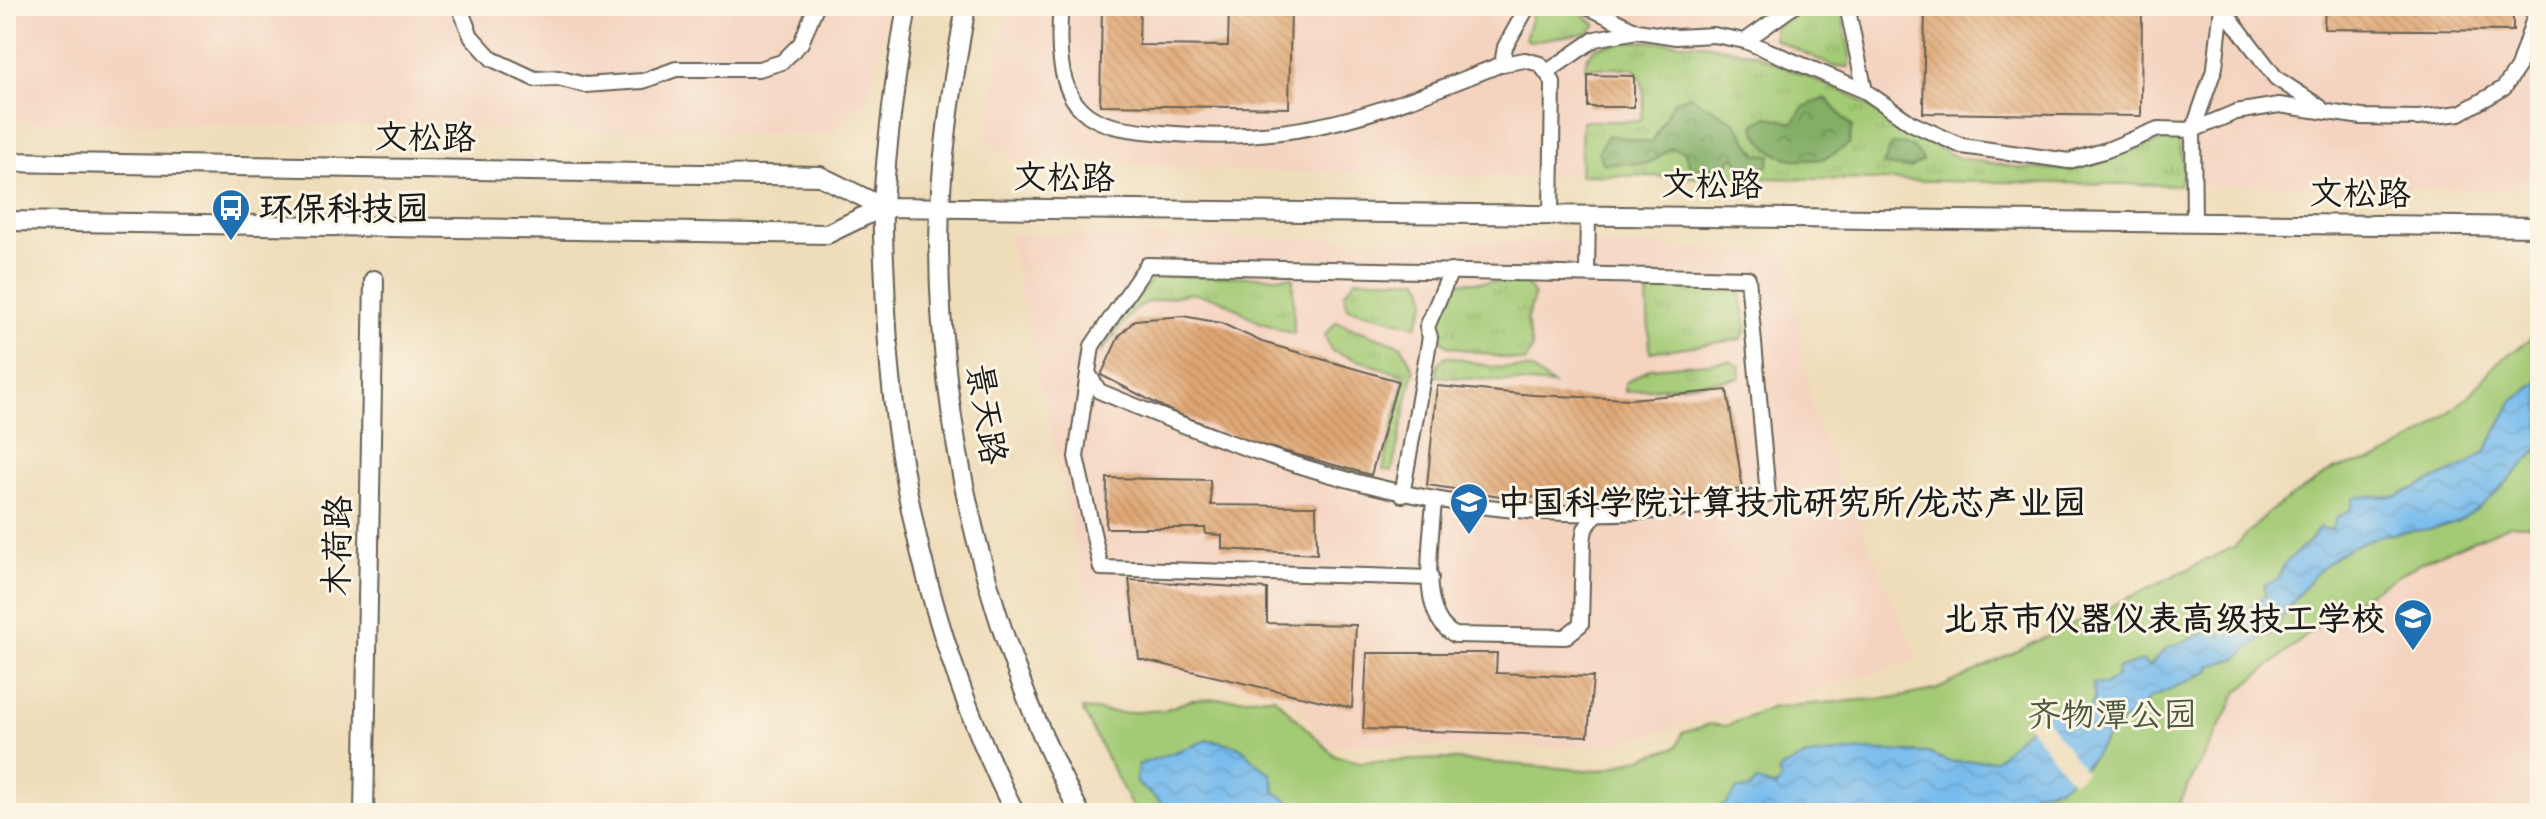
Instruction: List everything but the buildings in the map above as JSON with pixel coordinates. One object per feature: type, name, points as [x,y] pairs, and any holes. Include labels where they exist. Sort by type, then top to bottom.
[{"type":"street","points":[[459,6],[471,36],[492,59],[535,79],[558,78],[585,85],[643,81],[676,69],[759,69],[782,62],[801,43],[816,6]]},
{"type":"street","points":[[907,6],[896,70],[883,207],[887,353],[922,564],[979,739],[1015,813]]},
{"type":"street","name":"景天路","points":[[966,6],[953,78],[941,208],[945,348],[978,551],[1038,730],[1080,813]]},
{"type":"street","points":[[1061,6],[1062,64],[1074,99],[1091,117],[1147,131],[1242,137],[1324,127],[1365,117],[1502,64],[1525,60],[1540,64],[1553,82],[1551,215]]},
{"type":"street","points":[[1502,64],[1505,47],[1528,6]]},
{"type":"street","points":[[1586,6],[1637,31],[1676,37],[1714,35],[1745,41],[1865,91],[1911,123],[1962,146],[2069,161],[2107,150],[2158,129],[2193,130],[2207,121],[2236,112],[2279,105],[2362,117],[2418,118],[2460,113],[2504,88],[2518,67],[2538,6]]},
{"type":"street","points":[[1745,41],[1794,6]]},
{"type":"street","points":[[1847,6],[1865,91]]},
{"type":"street","points":[[2222,7],[2276,78],[2322,109]]},
{"type":"street","points":[[2194,222],[2193,130],[2215,67],[2222,30],[2222,7]]},
{"type":"street","points":[[1547,72],[1595,39],[1637,31]]},
{"type":"street","name":"文松路","points":[[6,162],[820,176],[883,207],[2540,227]]},
{"type":"street","name":"文松路","points":[[6,221],[827,234],[883,207]]},
{"type":"street","points":[[1587,273],[1588,215]]},
{"type":"street","points":[[1088,373],[1099,391],[1226,444],[1402,495],[1482,507],[1598,512],[1710,507],[1768,495],[1748,278],[1147,265],[1092,346],[1088,373],[1076,457],[1101,568],[1431,578]]},
{"type":"street","points":[[1402,495],[1430,337],[1427,327],[1451,271]]},
{"type":"street","name":"木荷路","points":[[364,813],[374,280]]},
{"type":"street","points":[[1434,500],[1430,603],[1444,630],[1455,635],[1565,637],[1581,624],[1583,541],[1585,529],[1598,512]]},
{"type":"shaded area","points":[[6,6],[890,6],[868,97],[831,134],[6,121]]},
{"type":"shaded area","points":[[1007,6],[2540,6],[2540,161],[2516,190],[1580,175],[1530,177],[1181,169],[1099,159],[1014,161],[990,142],[987,122]]},
{"type":"shaded area","name":"中国科学院计算技术研究所/龙芯产业园","points":[[1008,234],[1588,242],[1788,253],[1812,413],[1917,659],[1802,696],[1599,747],[1326,745],[1298,706],[1273,692],[1101,661]]},
{"type":"shaded area","name":"北京市仪器仪表高级技工学校","points":[[2510,525],[2540,525],[2540,813],[2174,813],[2238,692],[2334,613],[2422,562]]},
{"type":"green space","points":[[1535,6],[1574,6],[1596,25],[1588,33],[1530,41],[1525,39]]},
{"type":"green space","points":[[1808,6],[1840,6],[1851,60],[1849,67],[1833,66],[1774,39],[1774,28]]},
{"type":"green space","points":[[1634,41],[1704,44],[1755,54],[1853,96],[1909,134],[1959,158],[2021,168],[2070,170],[2168,139],[2179,141],[2184,170],[2179,185],[1580,175],[1582,121],[1640,121],[1644,101],[1643,86],[1633,68],[1585,68],[1587,58],[1595,47]]},
{"type":"green space","points":[[1690,96],[1735,122],[1757,155],[1771,155],[1768,166],[1746,170],[1734,157],[1724,167],[1691,168],[1684,151],[1671,148],[1649,164],[1602,163],[1598,152],[1608,135],[1652,143],[1673,102]]},
{"type":"green space","points":[[1826,98],[1852,127],[1849,144],[1832,155],[1810,160],[1789,158],[1771,150],[1758,136],[1754,125],[1767,116],[1793,123],[1803,107]]},
{"type":"green space","points":[[1892,144],[1911,147],[1923,161],[1910,168],[1883,165]]},
{"type":"green space","points":[[1155,276],[1293,277],[1294,334],[1259,322],[1220,299],[1190,293],[1148,302],[1134,311],[1101,352],[1103,340]]},
{"type":"green space","points":[[1356,279],[1419,279],[1425,291],[1425,302],[1416,326],[1348,308],[1344,293]]},
{"type":"green space","points":[[1453,282],[1526,282],[1534,296],[1527,320],[1532,349],[1525,362],[1447,346],[1436,333],[1442,298]]},
{"type":"green space","points":[[1653,285],[1739,286],[1747,329],[1741,339],[1650,352],[1647,296]]},
{"type":"green space","points":[[1336,322],[1402,346],[1414,370],[1392,471],[1383,470],[1405,376],[1331,351],[1325,335]]},
{"type":"green space","name":"齐物潭公园","points":[[2538,334],[2540,525],[2510,525],[2422,562],[2334,613],[2238,692],[2174,813],[1135,813],[1082,709],[1122,713],[1164,710],[1191,700],[1274,697],[1335,756],[1360,762],[1444,759],[1599,771],[1677,747],[1682,733],[1710,724],[1726,726],[1773,707],[1900,697],[1938,689],[2234,547],[2269,512],[2333,469],[2381,458],[2426,432],[2470,395],[2498,362]]},
{"type":"green space","points":[[1446,356],[1493,367],[1531,369],[1553,385],[1436,376],[1438,364]]},
{"type":"green space","points":[[1728,361],[1740,366],[1740,378],[1625,392],[1625,383],[1650,368]]},
{"type":"water","points":[[2540,381],[2540,447],[2485,503],[2456,522],[2370,539],[2334,558],[2306,585],[2270,635],[2265,635],[2238,658],[2210,666],[2210,671],[2148,699],[2115,728],[2070,780],[2048,791],[2035,791],[2025,813],[1704,813],[1726,804],[1737,789],[1750,789],[1757,781],[1776,787],[1782,779],[1778,774],[1781,768],[1807,756],[1864,750],[1928,753],[1950,762],[1995,760],[2049,711],[2069,706],[2088,710],[2094,700],[2092,683],[2105,685],[2117,676],[2118,668],[2143,661],[2149,666],[2167,648],[2209,631],[2221,636],[2223,621],[2243,618],[2254,601],[2265,595],[2264,585],[2278,580],[2284,564],[2310,541],[2319,527],[2331,530],[2337,518],[2351,509],[2354,497],[2397,496],[2467,465],[2485,452],[2513,401]]},
{"type":"water","points":[[1208,740],[1240,748],[1271,773],[1275,792],[1289,801],[1290,813],[1168,813],[1161,802],[1136,783],[1138,765]]},
{"type":"pier","points":[[2042,714],[2086,772],[2072,782],[2027,724]]},
{"type":"place","name":"环保科技园","points":[[231,242]]},
{"type":"place","name":"中国科学院计算技术研究所/龙芯产业园","points":[[1469,536]]},
{"type":"place","name":"北京市仪器仪表高级技工学校","points":[[2413,652]]}]
